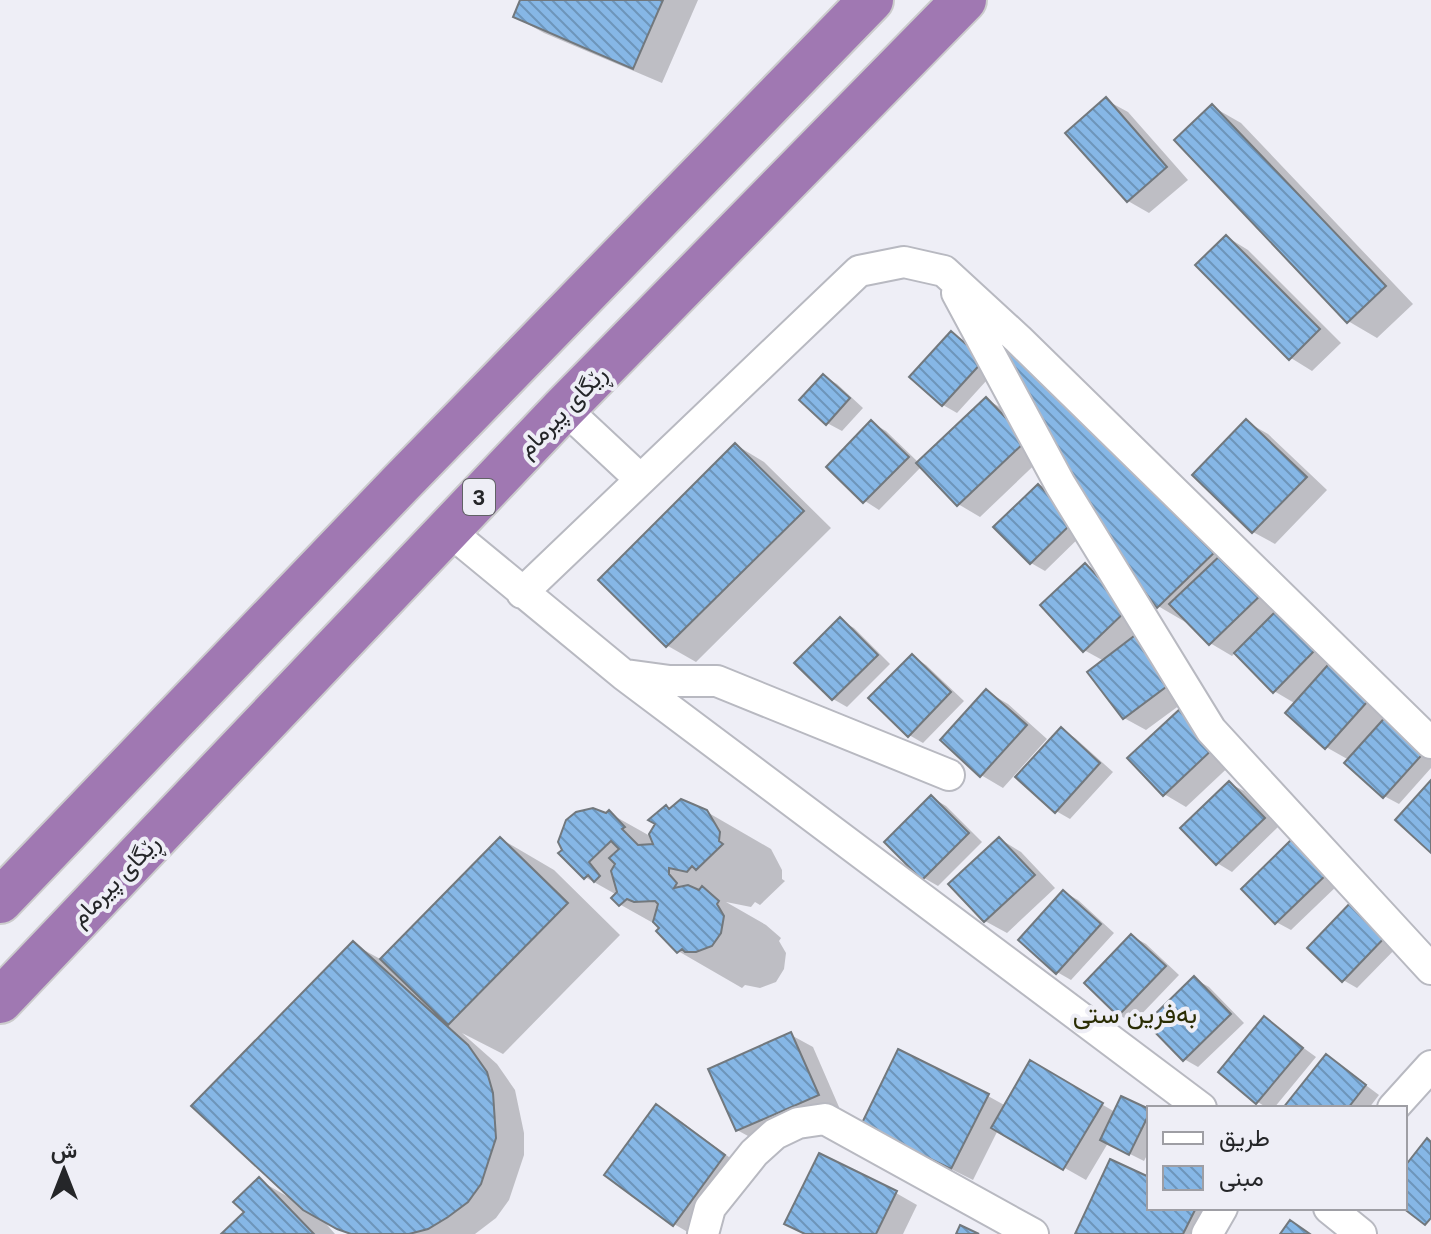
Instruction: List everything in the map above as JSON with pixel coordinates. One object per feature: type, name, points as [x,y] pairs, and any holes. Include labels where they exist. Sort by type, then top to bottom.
[{"type":"highway","points":[[0,901],[411,472],[871,0]]},
{"type":"highway","name":"ڕێگای پیرمام","points":[[0,1001],[564,408],[964,0]]},
{"type":"street","points":[[522,593],[859,271],[904,262],[944,271],[1030,350],[1431,743]]},
{"type":"street","points":[[944,271],[1060,484],[1211,730],[1431,969]]},
{"type":"street","points":[[564,408],[640,479]]},
{"type":"street","points":[[448,530],[624,675],[1198,1106]]},
{"type":"street","points":[[624,675],[670,681],[717,681],[949,775]]},
{"type":"street","points":[[1395,1106],[1431,1066]]},
{"type":"street","points":[[703,1234],[710,1208],[754,1153],[775,1134],[798,1123],[825,1119],[1033,1234]]},
{"type":"street","points":[[1207,1234],[1221,1210]]},
{"type":"street","points":[[1331,1210],[1361,1234]]},
{"type":"building","points":[[520,0],[663,0],[633,69],[513,17]]},
{"type":"building","points":[[1106,97],[1167,167],[1127,202],[1065,133]]},
{"type":"building","points":[[1212,104],[1386,286],[1347,323],[1174,140]]},
{"type":"building","points":[[1226,235],[1320,329],[1289,360],[1195,265]]},
{"type":"building","points":[[951,331],[984,360],[942,406],[909,377]]},
{"type":"building","points":[[1011,350],[1100,439],[1221,546],[1157,608],[1097,529],[1006,355]]},
{"type":"building","points":[[823,374],[850,398],[826,425],[799,400]]},
{"type":"building","points":[[986,397],[1027,440],[957,506],[916,463]]},
{"type":"building","points":[[1246,419],[1307,477],[1252,533],[1192,475]]},
{"type":"building","points":[[871,420],[909,457],[863,503],[826,467]]},
{"type":"building","points":[[735,443],[804,511],[666,647],[598,580]]},
{"type":"building","points":[[1038,484],[1074,521],[1030,564],[993,527]]},
{"type":"building","points":[[1225,551],[1265,591],[1209,645],[1169,604]]},
{"type":"building","points":[[1085,563],[1128,609],[1083,652],[1040,605]]},
{"type":"building","points":[[1281,606],[1320,645],[1273,693],[1234,653]]},
{"type":"building","points":[[840,617],[878,655],[832,700],[794,663]]},
{"type":"building","points":[[1142,630],[1178,678],[1123,719],[1087,672]]},
{"type":"building","points":[[912,654],[951,692],[908,737],[868,698]]},
{"type":"building","points":[[1335,657],[1375,693],[1325,749],[1285,713]]},
{"type":"building","points":[[986,689],[1027,725],[980,777],[940,740]]},
{"type":"building","points":[[1181,708],[1217,745],[1163,796],[1127,758]]},
{"type":"building","points":[[1389,713],[1428,748],[1383,798],[1344,763]]},
{"type":"building","points":[[1061,727],[1100,763],[1055,813],[1015,777]]},
{"type":"building","points":[[1431,780],[1431,853],[1395,820]]},
{"type":"building","points":[[1229,781],[1265,818],[1216,865],[1180,828]]},
{"type":"building","points":[[931,795],[969,833],[922,880],[884,842]]},
{"type":"building","points":[[681,799],[707,810],[723,844],[696,870],[692,866],[687,872],[669,868],[669,874],[677,883],[674,888],[688,885],[699,890],[702,886],[719,901],[717,904],[724,916],[721,933],[712,946],[696,952],[682,949],[677,953],[656,931],[659,928],[653,922],[658,904],[655,901],[634,902],[627,899],[619,906],[611,898],[617,892],[611,871],[615,864],[609,858],[619,849],[611,841],[589,862],[600,876],[594,882],[588,875],[584,879],[558,853],[562,850],[558,842],[566,820],[576,812],[593,808],[606,813],[609,810],[638,845],[653,844],[649,834],[655,824],[648,820],[666,805],[669,809]]},
{"type":"building","points":[[500,837],[568,903],[448,1025],[380,959]]},
{"type":"building","points":[[999,837],[1035,875],[984,922],[948,884]]},
{"type":"building","points":[[1294,837],[1328,873],[1275,924],[1241,889]]},
{"type":"building","points":[[1063,890],[1101,924],[1056,974],[1018,940]]},
{"type":"building","points":[[1355,898],[1390,932],[1342,982],[1307,948]]},
{"type":"building","points":[[1131,934],[1166,966],[1118,1016],[1084,983]]},
{"type":"building","points":[[353,941],[468,1045],[487,1072],[493,1093],[496,1138],[481,1184],[468,1202],[448,1217],[428,1229],[409,1234],[351,1234],[303,1210],[191,1106]]},
{"type":"building","points":[[1194,976],[1231,1014],[1183,1061],[1146,1023]]},
{"type":"building","points":[[1264,1016],[1303,1048],[1256,1104],[1218,1072]]},
{"type":"building","points":[[791,1032],[819,1095],[736,1131],[708,1069]]},
{"type":"building","points":[[898,1049],[989,1094],[951,1169],[861,1125]]},
{"type":"building","points":[[1326,1054],[1366,1085],[1350,1106],[1285,1106]]},
{"type":"building","points":[[1030,1060],[1103,1103],[1063,1170],[991,1128]]},
{"type":"building","points":[[1121,1096],[1147,1108],[1147,1118],[1129,1155],[1100,1140]]},
{"type":"building","points":[[656,1104],[725,1155],[673,1226],[604,1175]]},
{"type":"building","points":[[1427,1138],[1431,1142],[1431,1218],[1425,1225],[1406,1210],[1407,1163]]},
{"type":"building","points":[[819,1153],[897,1191],[876,1234],[805,1234],[784,1224]]},
{"type":"building","points":[[1110,1159],[1147,1176],[1147,1210],[1195,1210],[1183,1234],[1075,1234]]},
{"type":"building","points":[[259,1177],[314,1234],[221,1234],[244,1212],[233,1202]]},
{"type":"building","points":[[1290,1220],[1310,1234],[1280,1234]]},
{"type":"building","points":[[960,1225],[979,1234],[956,1234]]},
{"type":"district","name":"به‌فرین ستی","points":[[1135,1014]]}]
